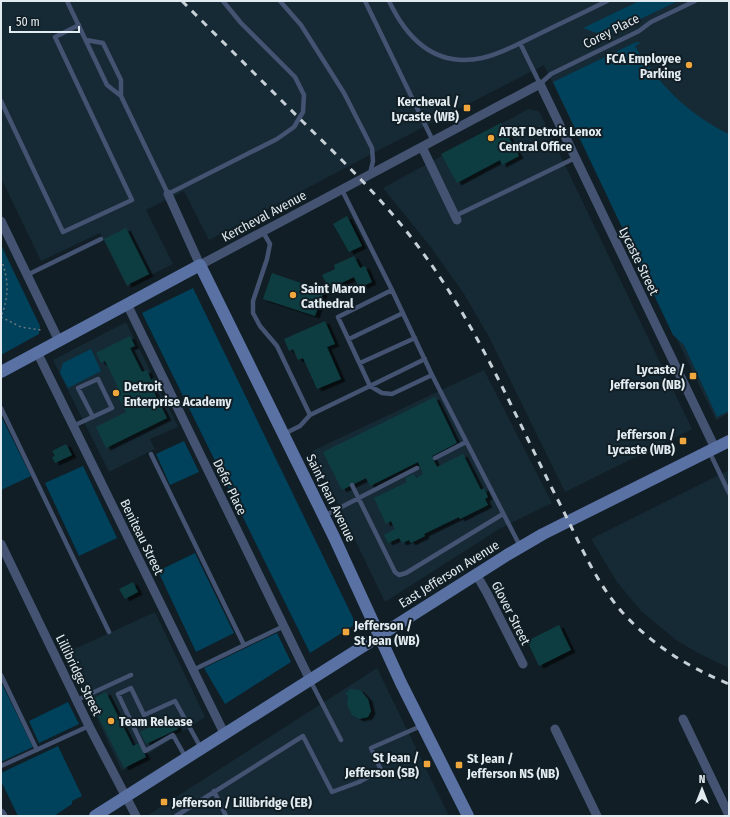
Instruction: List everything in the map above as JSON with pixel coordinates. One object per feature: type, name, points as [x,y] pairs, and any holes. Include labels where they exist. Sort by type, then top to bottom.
[{"type":"street","name":"Kercheval Avenue","points":[[1,372],[540,84]]},
{"type":"street","name":"Lycaste Street","points":[[540,84],[712,450]]},
{"type":"street","points":[[422,147],[456,218]]},
{"type":"street","name":"Saint Jean Avenue","points":[[168,194],[200,265],[324,516],[379,634],[468,816]]},
{"type":"street","points":[[1,221],[59,341]]},
{"type":"street","name":"Defer Place","points":[[127,304],[310,680]]},
{"type":"street","name":"Beniteau Street","points":[[37,352],[224,733]]},
{"type":"street","name":"East Jefferson Avenue","points":[[95,816],[310,680],[379,634],[520,547],[729,441]]},
{"type":"street","name":"Lillibridge Street","points":[[1,544],[89,726],[127,796],[136,816]]},
{"type":"street","name":"Glover Street","points":[[476,574],[523,664]]},
{"type":"street","points":[[682,719],[729,815]]},
{"type":"street","points":[[555,729],[597,816]]},
{"type":"lane","points":[[67,1],[107,85],[121,96]]},
{"type":"lane","points":[[86,40],[104,44],[121,80],[121,96],[168,194],[277,139],[294,127],[303,112],[304,95],[295,77],[242,24],[223,1]]},
{"type":"lane","points":[[280,1],[301,25],[319,52],[344,93],[368,139],[373,154],[369,176]]},
{"type":"lane","points":[[365,1],[433,141]]},
{"type":"lane","points":[[389,1],[403,28],[414,40],[431,52],[458,59],[481,58],[506,50],[607,1]]},
{"type":"lane","name":"Corey Place","points":[[540,84],[551,74],[640,31],[651,22],[695,1]]},
{"type":"lane","points":[[1,101],[63,232],[132,200],[55,37],[79,26]]},
{"type":"lane","points":[[520,43],[540,84]]},
{"type":"lane","points":[[456,218],[575,158]]},
{"type":"lane","points":[[342,190],[404,313],[432,375],[498,501],[520,547]]},
{"type":"lane","points":[[263,232],[270,244],[267,259],[253,301],[253,313],[260,326],[277,346],[310,415]]},
{"type":"lane","points":[[27,276],[101,239]]},
{"type":"lane","points":[[392,290],[340,314],[339,320],[370,386],[382,393],[392,394],[432,375]]},
{"type":"lane","points":[[349,339],[404,313]]},
{"type":"lane","points":[[360,363],[415,338]]},
{"type":"lane","points":[[284,434],[300,426],[310,415],[425,359]]},
{"type":"lane","points":[[73,426],[93,417],[112,408],[98,379],[78,388],[93,417]]},
{"type":"lane","points":[[1,408],[109,632]]},
{"type":"lane","points":[[435,458],[466,442]]},
{"type":"lane","points":[[712,450],[729,493]]},
{"type":"lane","points":[[151,454],[244,645]]},
{"type":"lane","points":[[324,516],[417,468]]},
{"type":"lane","points":[[352,485],[395,572],[399,575],[406,573],[503,514]]},
{"type":"lane","points":[[193,670],[284,626]]},
{"type":"lane","points":[[1,675],[37,750]]},
{"type":"lane","points":[[77,700],[131,675]]},
{"type":"lane","points":[[310,680],[341,740]]},
{"type":"lane","points":[[186,758],[173,735],[145,750],[118,694],[131,688],[144,715],[175,701],[201,748]]},
{"type":"lane","points":[[176,816],[303,736],[332,792],[359,782],[381,770],[372,748],[423,725]]},
{"type":"lane","points":[[1,766],[89,726]]},
{"type":"lane","points":[[214,791],[226,816]]},
{"type":"path","points":[[1,259],[7,277],[8,297],[1,317],[21,327],[42,330]]},
{"type":"path","points":[[21,327],[23,323]]},
{"type":"shaded area","points":[[1,1],[729,1],[729,413],[716,420],[544,65],[209,240],[184,191],[146,210],[173,264],[127,287],[100,233],[41,261],[1,178]]},
{"type":"shaded area","points":[[639,1],[678,1],[605,36],[583,28]]},
{"type":"shaded area","points":[[638,42],[640,43],[635,46],[653,73],[664,85],[701,118],[729,134],[729,411],[717,417],[684,345],[673,335],[553,82]]},
{"type":"shaded area","points":[[528,109],[539,111],[692,429],[565,492],[489,337],[464,294],[430,246],[383,188]]},
{"type":"shaded area","points":[[1,245],[40,326],[39,334],[1,355]]},
{"type":"shaded area","points":[[193,288],[356,624],[310,653],[142,313]]},
{"type":"shaded area","name":"Detroit Enterprise Academy","points":[[126,322],[178,427],[150,439],[155,449],[109,472],[53,360]]},
{"type":"shaded area","points":[[91,349],[101,371],[68,388],[60,373],[63,363]]},
{"type":"shaded area","points":[[484,370],[552,503],[501,528],[385,602],[312,451]]},
{"type":"shaded area","points":[[1,416],[31,476],[1,490]]},
{"type":"shaded area","points":[[184,441],[199,472],[170,485],[156,454]]},
{"type":"shaded area","points":[[83,466],[117,538],[79,556],[45,483]]},
{"type":"shaded area","points":[[729,470],[729,668],[698,653],[676,640],[641,611],[617,582],[591,539]]},
{"type":"shaded area","points":[[195,553],[234,633],[196,652],[158,571]]},
{"type":"shaded area","points":[[155,612],[205,717],[122,771],[66,653]]},
{"type":"shaded area","points":[[277,633],[291,662],[225,704],[204,668]]},
{"type":"shaded area","points":[[377,668],[449,816],[148,815]]},
{"type":"shaded area","points":[[1,682],[33,747],[1,762]]},
{"type":"shaded area","points":[[68,702],[79,724],[39,743],[29,721]]},
{"type":"shaded area","points":[[58,746],[82,796],[72,801],[72,804],[54,816],[18,816],[1,781],[1,773]]},
{"type":"building","name":"AT&T Detroit Lenox Central Office","points":[[501,123],[519,156],[502,165],[500,160],[457,183],[441,154]]},
{"type":"building","points":[[347,216],[362,246],[349,252],[333,224]]},
{"type":"building","points":[[126,228],[149,274],[127,285],[104,239]]},
{"type":"building","points":[[354,256],[360,268],[365,266],[372,282],[359,288],[354,277],[329,289],[322,275],[335,269],[334,265]]},
{"type":"building","name":"Saint Maron Cathedral","points":[[272,273],[324,291],[315,316],[263,299]]},
{"type":"building","points":[[325,321],[335,344],[327,347],[341,379],[317,389],[303,358],[298,360],[293,349],[289,351],[284,339]]},
{"type":"building","name":"Detroit Enterprise Academy","points":[[130,336],[135,346],[130,348],[142,372],[147,370],[151,380],[155,378],[158,385],[152,388],[167,418],[106,448],[96,427],[126,412],[114,389],[118,387],[105,361],[101,363],[96,353]]},
{"type":"building","points":[[435,397],[457,443],[432,456],[437,467],[463,454],[481,490],[484,488],[488,497],[485,499],[488,505],[424,534],[425,536],[411,543],[409,540],[402,543],[399,538],[388,543],[384,535],[395,529],[391,521],[386,524],[374,498],[407,482],[405,478],[414,474],[416,478],[423,474],[418,462],[370,486],[366,478],[342,490],[323,452]]},
{"type":"building","points":[[66,444],[72,455],[55,463],[52,457],[55,456],[52,451]]},
{"type":"building","points":[[133,582],[138,592],[125,599],[119,589]]},
{"type":"building","points":[[559,625],[571,650],[539,666],[527,641]]},
{"type":"building","points":[[350,689],[360,690],[368,699],[371,711],[368,717],[359,719],[352,715],[347,705],[348,695],[345,694]]},
{"type":"building","name":"Team Release","points":[[106,692],[133,746],[139,743],[146,757],[124,768],[90,700]]},
{"type":"building","points":[[172,716],[178,729],[146,744],[140,732]]},
{"type":"railway","points":[[182,1],[362,181],[407,231],[420,249],[461,311],[479,343],[497,376],[589,562],[612,600],[634,624],[658,645],[699,670],[729,684]]},
{"type":"place","name":"FCA Employee Parking","points":[[689,65]]},
{"type":"place","name":"Kercheval / Lycaste (WB)","points":[[467,108]]},
{"type":"place","name":"AT&T Detroit Lenox Central Office","points":[[491,138]]},
{"type":"place","name":"Saint Maron Cathedral","points":[[293,295]]},
{"type":"place","name":"Lycaste / Jefferson (NB)","points":[[693,376]]},
{"type":"place","name":"Detroit Enterprise Academy","points":[[116,393]]},
{"type":"place","name":"Jefferson / Lycaste (WB)","points":[[683,441]]},
{"type":"place","name":"Jefferson / St Jean (WB)","points":[[346,632]]},
{"type":"place","name":"Team Release","points":[[111,721]]},
{"type":"place","name":"St Jean / Jefferson (SB)","points":[[427,764]]},
{"type":"place","name":"St Jean / Jefferson NS (NB)","points":[[459,765]]},
{"type":"place","name":"Jefferson / Lillibridge (EB)","points":[[164,802]]}]
